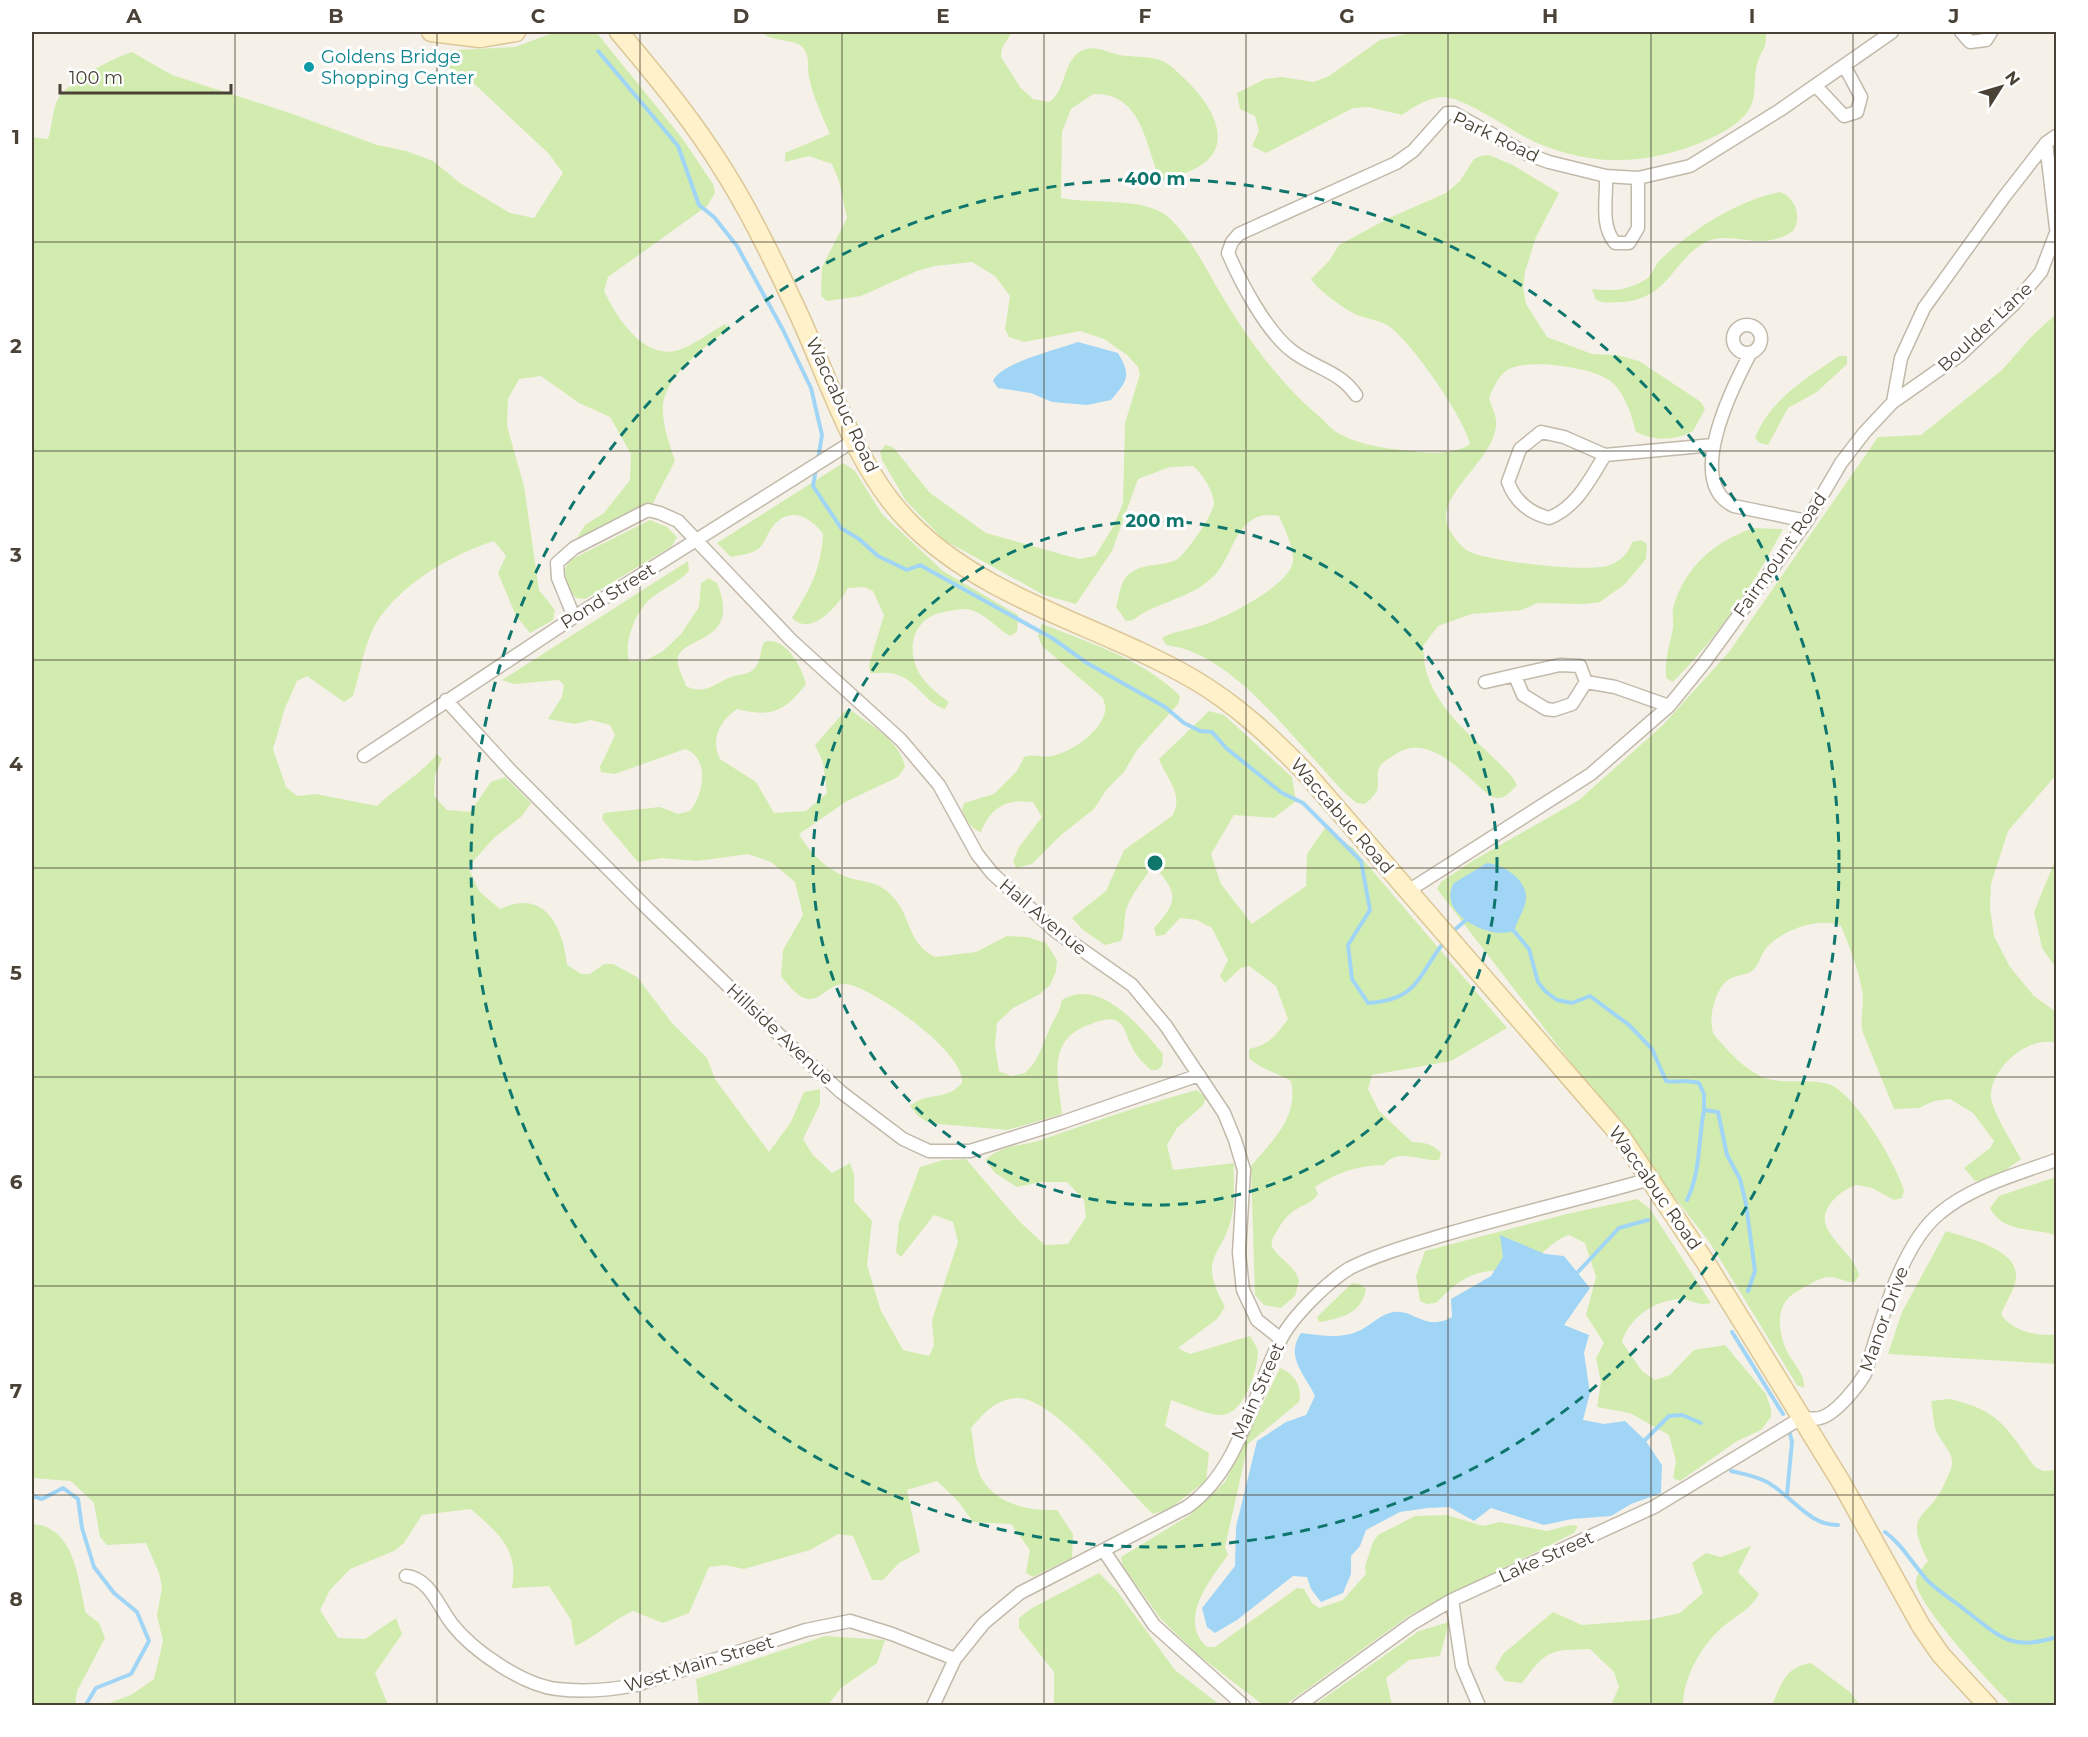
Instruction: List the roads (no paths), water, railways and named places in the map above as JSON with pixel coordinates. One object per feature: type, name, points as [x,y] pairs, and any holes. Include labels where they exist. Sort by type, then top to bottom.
[{"type":"main road","points":[[431,32],[480,38],[516,32]]},
{"type":"main road","name":"Waccabuc Road","points":[[619,32],[682,108],[747,208],[805,327],[855,440],[883,491],[907,520],[932,544],[990,582],[1194,679],[1238,709],[1266,732],[1305,772],[1585,1091],[1650,1179],[1706,1263],[1841,1482],[1900,1592],[1921,1626],[1941,1655],[1989,1706]]},
{"type":"street","name":"Park Road","points":[[1356,395],[1340,376],[1292,351],[1267,323],[1228,253],[1232,242],[1239,234],[1396,163],[1413,151],[1446,113],[1454,113],[1527,154],[1606,176],[1638,178],[1690,166],[1733,141],[1845,67],[1892,32]]},
{"type":"street","points":[[1961,32],[1970,42],[1977,43],[1986,40],[1991,32]]},
{"type":"street","points":[[1816,86],[1844,116],[1857,112],[1861,97],[1845,67]]},
{"type":"street","points":[[2051,140],[2056,228]]},
{"type":"street","points":[[1893,402],[1901,358],[1924,308],[1965,248],[2051,140]]},
{"type":"street","points":[[1606,176],[1605,221],[1608,234],[1615,243],[1621,244],[1629,243],[1638,228],[1638,178]]},
{"type":"street","name":"Boulder Lane","points":[[1893,402],[1960,355],[2014,304],[2041,272],[2056,234]]},
{"type":"street","points":[[1749,354],[1738,376],[1713,445],[1714,487],[1727,503],[1807,521]]},
{"type":"street","name":"Fairmount Road","points":[[1408,891],[1592,774],[1669,706],[1704,663],[1807,521],[1841,463],[1864,433],[1893,402]]},
{"type":"street","points":[[1605,455],[1584,490],[1566,510],[1549,518],[1540,516],[1517,500],[1508,483],[1520,449],[1541,432],[1564,437],[1605,455],[1713,445]]},
{"type":"street","name":"Pond Street","points":[[364,756],[574,617],[855,440]]},
{"type":"street","name":"Hall Avenue","points":[[574,617],[556,570],[557,563],[574,548],[648,510],[660,513],[678,522],[791,640],[901,740],[939,785],[977,854],[992,873],[1054,930],[1132,985],[1166,1026],[1224,1113],[1244,1170],[1239,1253],[1243,1290],[1257,1320],[1281,1339]]},
{"type":"street","points":[[1485,682],[1515,675],[1560,665],[1581,666],[1586,682],[1572,704],[1554,710],[1546,709],[1523,695],[1515,675]]},
{"type":"street","points":[[1586,682],[1615,687],[1669,706]]},
{"type":"street","name":"Hillside Avenue","points":[[446,700],[510,770],[656,916],[826,1078],[903,1139],[929,1151],[970,1151],[1199,1075]]},
{"type":"street","name":"Manor Drive","points":[[1801,1418],[1822,1418],[1857,1387],[1865,1374],[1898,1276],[1913,1247],[1938,1214],[1957,1201],[2003,1180],[2056,1160]]},
{"type":"street","name":"Main Street","points":[[933,1706],[955,1659],[1002,1606],[1020,1593],[1187,1507],[1207,1490],[1226,1462],[1257,1401],[1281,1339],[1290,1325],[1317,1296],[1351,1268],[1472,1226],[1650,1179]]},
{"type":"street","name":"Lake Street","points":[[1298,1706],[1413,1623],[1452,1600],[1654,1507],[1801,1418]]},
{"type":"street","points":[[1104,1551],[1154,1625],[1244,1706]]},
{"type":"street","name":"West Main Street","points":[[406,1576],[414,1577],[429,1588],[453,1625],[487,1656],[520,1676],[556,1689],[615,1689],[636,1685],[806,1630],[850,1621],[882,1630],[955,1659]]},
{"type":"street","points":[[1452,1600],[1462,1666],[1479,1706]]},
{"type":"water","points":[[1078,342],[1118,353],[1125,368],[1126,378],[1111,400],[1087,405],[1052,402],[1031,393],[998,388],[993,381],[1007,368]]},
{"type":"water","points":[[1487,863],[1507,870],[1523,885],[1526,899],[1514,931],[1492,932],[1479,928],[1458,914],[1452,904],[1450,894],[1454,883]]},
{"type":"water","points":[[1500,1235],[1545,1254],[1564,1256],[1590,1288],[1564,1325],[1589,1335],[1584,1353],[1590,1393],[1583,1420],[1604,1424],[1625,1421],[1645,1440],[1662,1465],[1661,1493],[1631,1504],[1611,1516],[1572,1519],[1544,1525],[1491,1508],[1474,1521],[1449,1507],[1400,1512],[1366,1530],[1360,1546],[1351,1556],[1351,1574],[1343,1593],[1321,1602],[1311,1589],[1307,1577],[1293,1576],[1237,1620],[1215,1633],[1207,1627],[1202,1608],[1235,1566],[1236,1527],[1257,1441],[1286,1422],[1306,1415],[1315,1396],[1295,1357],[1301,1333],[1346,1335],[1361,1330],[1381,1317],[1394,1312],[1434,1322],[1452,1317],[1451,1299],[1491,1276],[1503,1257]]},
{"type":"waterway","points":[[598,51],[678,146],[699,205],[714,217],[737,246],[783,330],[811,388],[822,435],[818,459]]},
{"type":"waterway","points":[[816,469],[813,486],[841,528],[859,539],[878,556],[907,570],[920,565],[1052,638],[1087,663],[1165,707],[1184,723],[1200,731],[1212,732],[1226,748],[1282,793],[1303,803],[1361,861],[1370,910],[1348,945],[1352,979],[1368,1003],[1385,1001],[1407,992],[1444,942]]},
{"type":"waterway","points":[[1451,933],[1466,920]]},
{"type":"waterway","points":[[1514,931],[1529,949],[1538,982],[1545,991],[1557,1000],[1572,1003],[1590,996],[1629,1025],[1652,1049],[1666,1081],[1699,1083],[1704,1094],[1704,1110],[1718,1112],[1727,1155],[1740,1179],[1746,1204],[1755,1271],[1748,1291]]},
{"type":"waterway","points":[[1687,1200],[1695,1178],[1704,1110]]},
{"type":"waterway","points":[[1578,1272],[1619,1228],[1648,1220]]},
{"type":"waterway","points":[[1732,1332],[1783,1414]]},
{"type":"waterway","points":[[1645,1440],[1669,1416],[1682,1415],[1701,1423]]},
{"type":"waterway","points":[[1787,1494],[1792,1442],[1790,1434]]},
{"type":"waterway","points":[[1731,1471],[1767,1482],[1818,1521],[1838,1525]]},
{"type":"waterway","points":[[32,1496],[42,1499],[63,1488],[78,1499],[82,1528],[94,1567],[114,1593],[137,1612],[149,1641],[131,1674],[96,1688],[85,1706]]},
{"type":"waterway","points":[[1885,1532],[1932,1585],[1997,1634],[2016,1642],[2028,1643],[2056,1637]]},
{"type":"place","name":"Goldens Bridge Shopping Center","points":[[309,67]]}]
